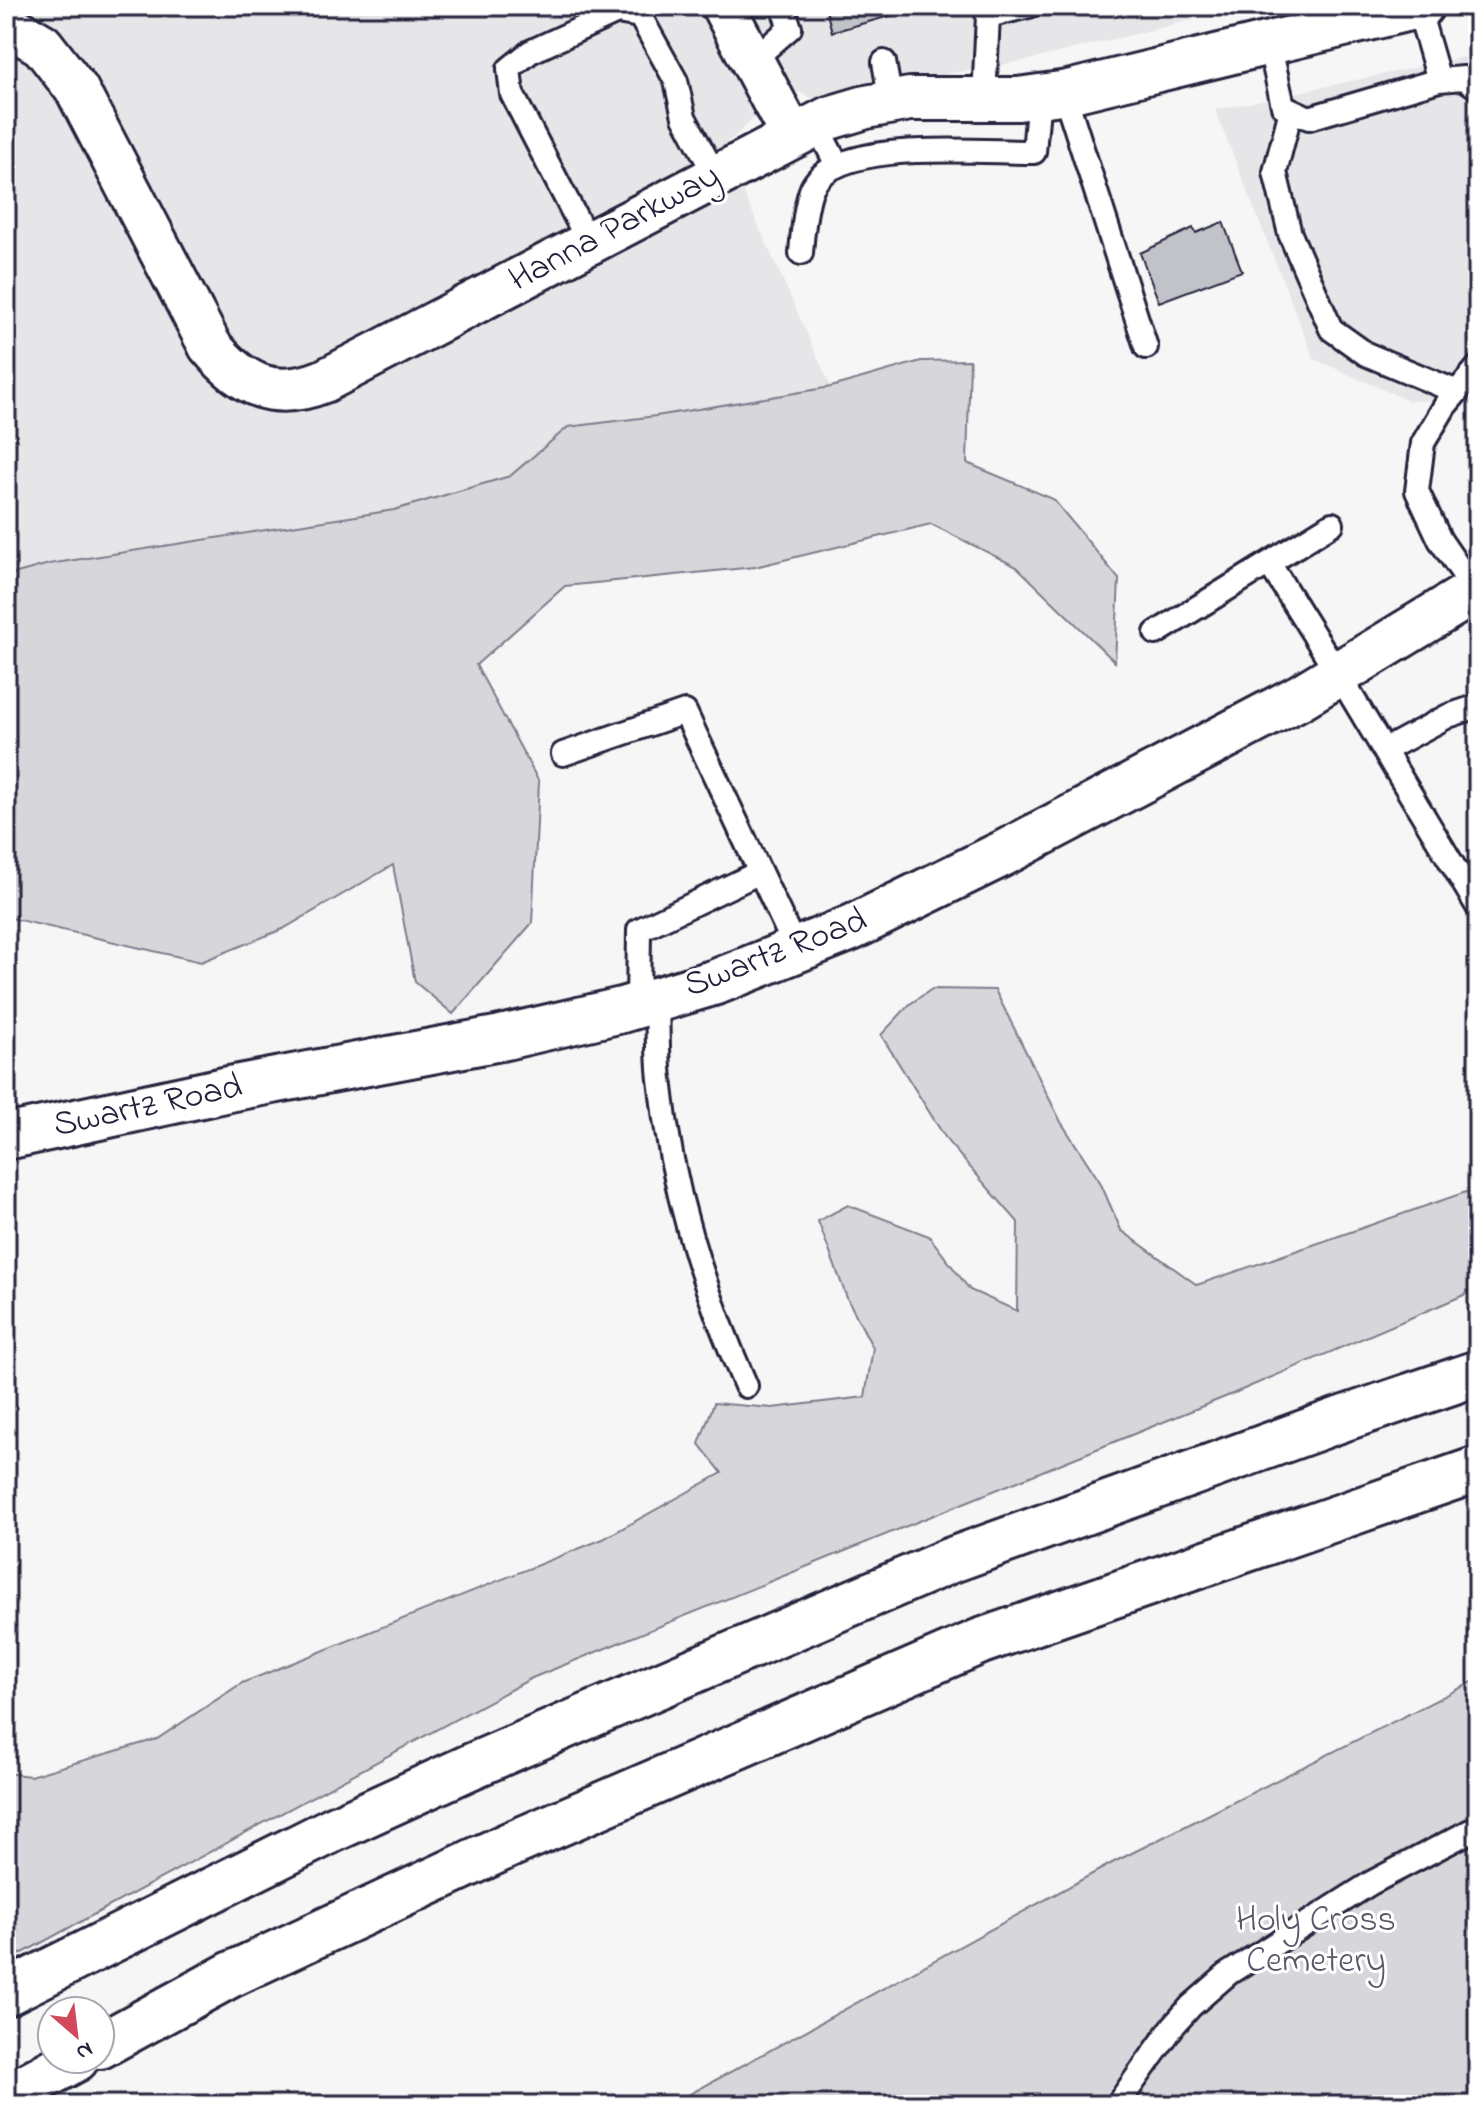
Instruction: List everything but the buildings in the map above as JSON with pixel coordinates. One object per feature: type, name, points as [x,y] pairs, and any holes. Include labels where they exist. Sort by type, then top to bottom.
[{"type":"main road","name":"Swartz Road","points":[[6,1137],[229,1089],[501,1038],[716,982],[851,928],[1002,854],[1339,675],[1476,590]]},
{"type":"main road","points":[[6,1993],[334,1829],[472,1766],[949,1561],[1478,1373]]},
{"type":"main road","points":[[116,2037],[230,1975],[507,1846],[981,1641],[1478,1469]]},
{"type":"main road","points":[[6,2097],[47,2075]]},
{"type":"street","points":[[723,6],[752,61],[804,130]]},
{"type":"street","name":"Hanna Parkway","points":[[6,24],[42,45],[77,90],[210,346],[225,365],[247,382],[274,390],[301,390],[324,381],[804,130],[866,107],[888,82],[936,97],[1018,99],[1051,94],[1420,6]]},
{"type":"lane","points":[[752,61],[790,28],[782,6]]},
{"type":"lane","points":[[984,98],[986,11],[1029,6]]},
{"type":"lane","points":[[1420,6],[1439,80]]},
{"type":"lane","points":[[589,243],[512,94],[509,69],[530,52],[617,12],[640,16],[676,81],[684,117],[716,177]]},
{"type":"lane","points":[[1269,43],[1283,106],[1309,118],[1439,80],[1464,78],[1478,88]]},
{"type":"lane","points":[[801,253],[813,185],[837,165],[877,154],[934,150],[1034,152],[1051,94]]},
{"type":"lane","points":[[1051,94],[1146,347]]},
{"type":"lane","points":[[1291,110],[1275,172],[1290,234],[1331,329],[1366,354],[1457,392]]},
{"type":"lane","points":[[804,130],[837,165]]},
{"type":"lane","points":[[1476,590],[1440,540],[1417,491],[1423,443],[1445,406],[1478,367]]},
{"type":"lane","points":[[1156,633],[1332,524]]},
{"type":"lane","points":[[1269,563],[1478,907]]},
{"type":"lane","points":[[1385,750],[1448,716],[1478,706]]},
{"type":"lane","points":[[563,754],[685,712],[796,949]]},
{"type":"lane","points":[[746,1386],[715,1316],[685,1219],[673,1167],[639,930],[760,872]]},
{"type":"lane","points":[[1117,2105],[1174,2025],[1229,1973],[1371,1883],[1478,1827]]},
{"type":"shaded area","points":[[6,6],[1249,6],[1029,60],[929,77],[821,102],[787,87],[723,147],[831,387],[568,427],[510,476],[394,510],[49,564],[6,576]]},
{"type":"shaded area","points":[[1478,54],[1478,399],[1409,401],[1314,359],[1215,110]]},
{"type":"green space","points":[[970,360],[967,463],[1053,499],[1119,579],[1115,662],[1017,567],[931,524],[755,567],[565,586],[476,665],[539,782],[532,923],[453,1014],[415,982],[393,865],[283,929],[201,962],[6,917],[6,576],[49,564],[394,510],[510,476],[568,427],[831,387],[921,361]]},
{"type":"green space","points":[[932,989],[995,990],[1061,1122],[1100,1182],[1121,1230],[1197,1285],[1472,1190],[1478,1177],[1478,1289],[1230,1395],[532,1678],[6,1962],[6,1773],[30,1776],[157,1739],[242,1683],[603,1539],[722,1473],[699,1444],[714,1403],[772,1408],[865,1397],[873,1348],[847,1298],[818,1221],[848,1205],[929,1236],[970,1290],[1017,1311],[1018,1222],[948,1142],[881,1035],[910,1004]]},
{"type":"green space","name":"Holy Cross Cemetery","points":[[1478,1679],[1478,2105],[670,2105],[1114,1862]]}]
